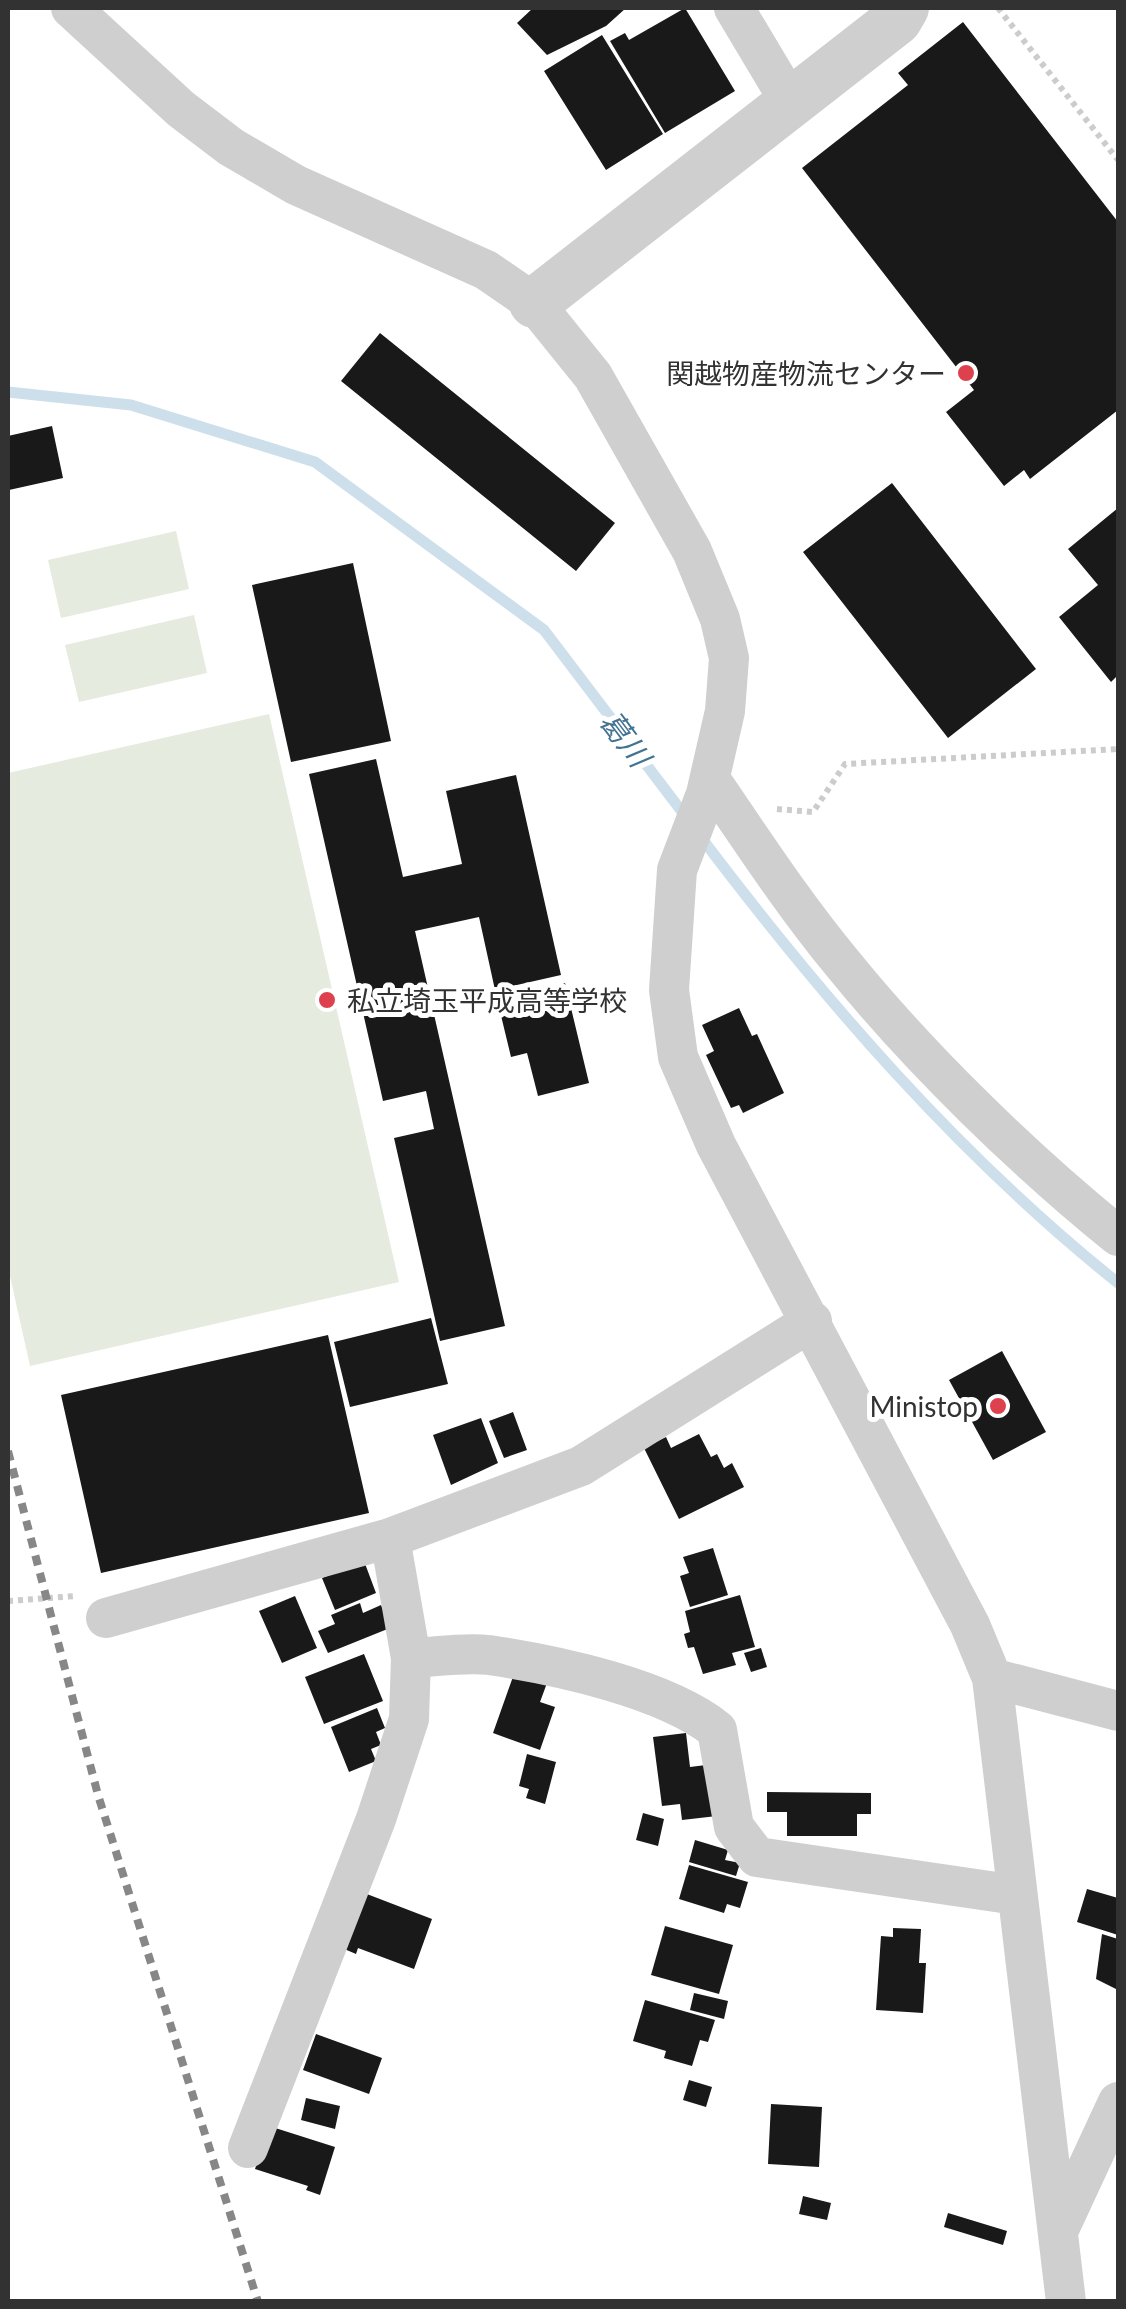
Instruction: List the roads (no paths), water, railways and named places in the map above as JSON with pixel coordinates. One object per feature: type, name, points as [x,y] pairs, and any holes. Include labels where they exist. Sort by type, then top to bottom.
[{"type":"street","points":[[71,8],[181,109],[231,147],[296,185],[486,270],[534,303],[594,376],[692,550],[720,619],[730,658],[715,793],[688,838],[677,870],[669,990],[678,1058],[716,1145],[970,1625],[992,1678],[1066,2302]]},
{"type":"street","points":[[734,8],[792,105]]},
{"type":"street","points":[[534,303],[792,105],[898,20],[904,8]]},
{"type":"street","points":[[715,793],[845,967],[1054,1184],[1118,1236]]},
{"type":"street","points":[[95,1607],[390,1538],[581,1466],[812,1321]]},
{"type":"street","points":[[248,2148],[409,1719],[411,1658],[390,1538]]},
{"type":"street","points":[[411,1658],[486,1655],[602,1681],[691,1709],[716,1730],[734,1827],[757,1857],[1016,1896]]},
{"type":"street","points":[[992,1678],[1118,1711]]},
{"type":"street","points":[[1060,2227],[1118,2102]]},
{"type":"waterway","name":"葛川","points":[[8,392],[131,405],[315,462],[544,630],[686,817]]},
{"type":"waterway","name":"葛川","points":[[700,836],[795,957],[895,1073],[1002,1182],[1118,1283]]},
{"type":"railway","points":[[8,1451],[98,1795],[258,2302]]},
{"type":"place","name":"関越物産物流センター","points":[[966,373]]},
{"type":"place","name":"私立埼玉平成高等学校","points":[[327,1000]]},
{"type":"place","name":"Ministop","points":[[998,1406]]}]
